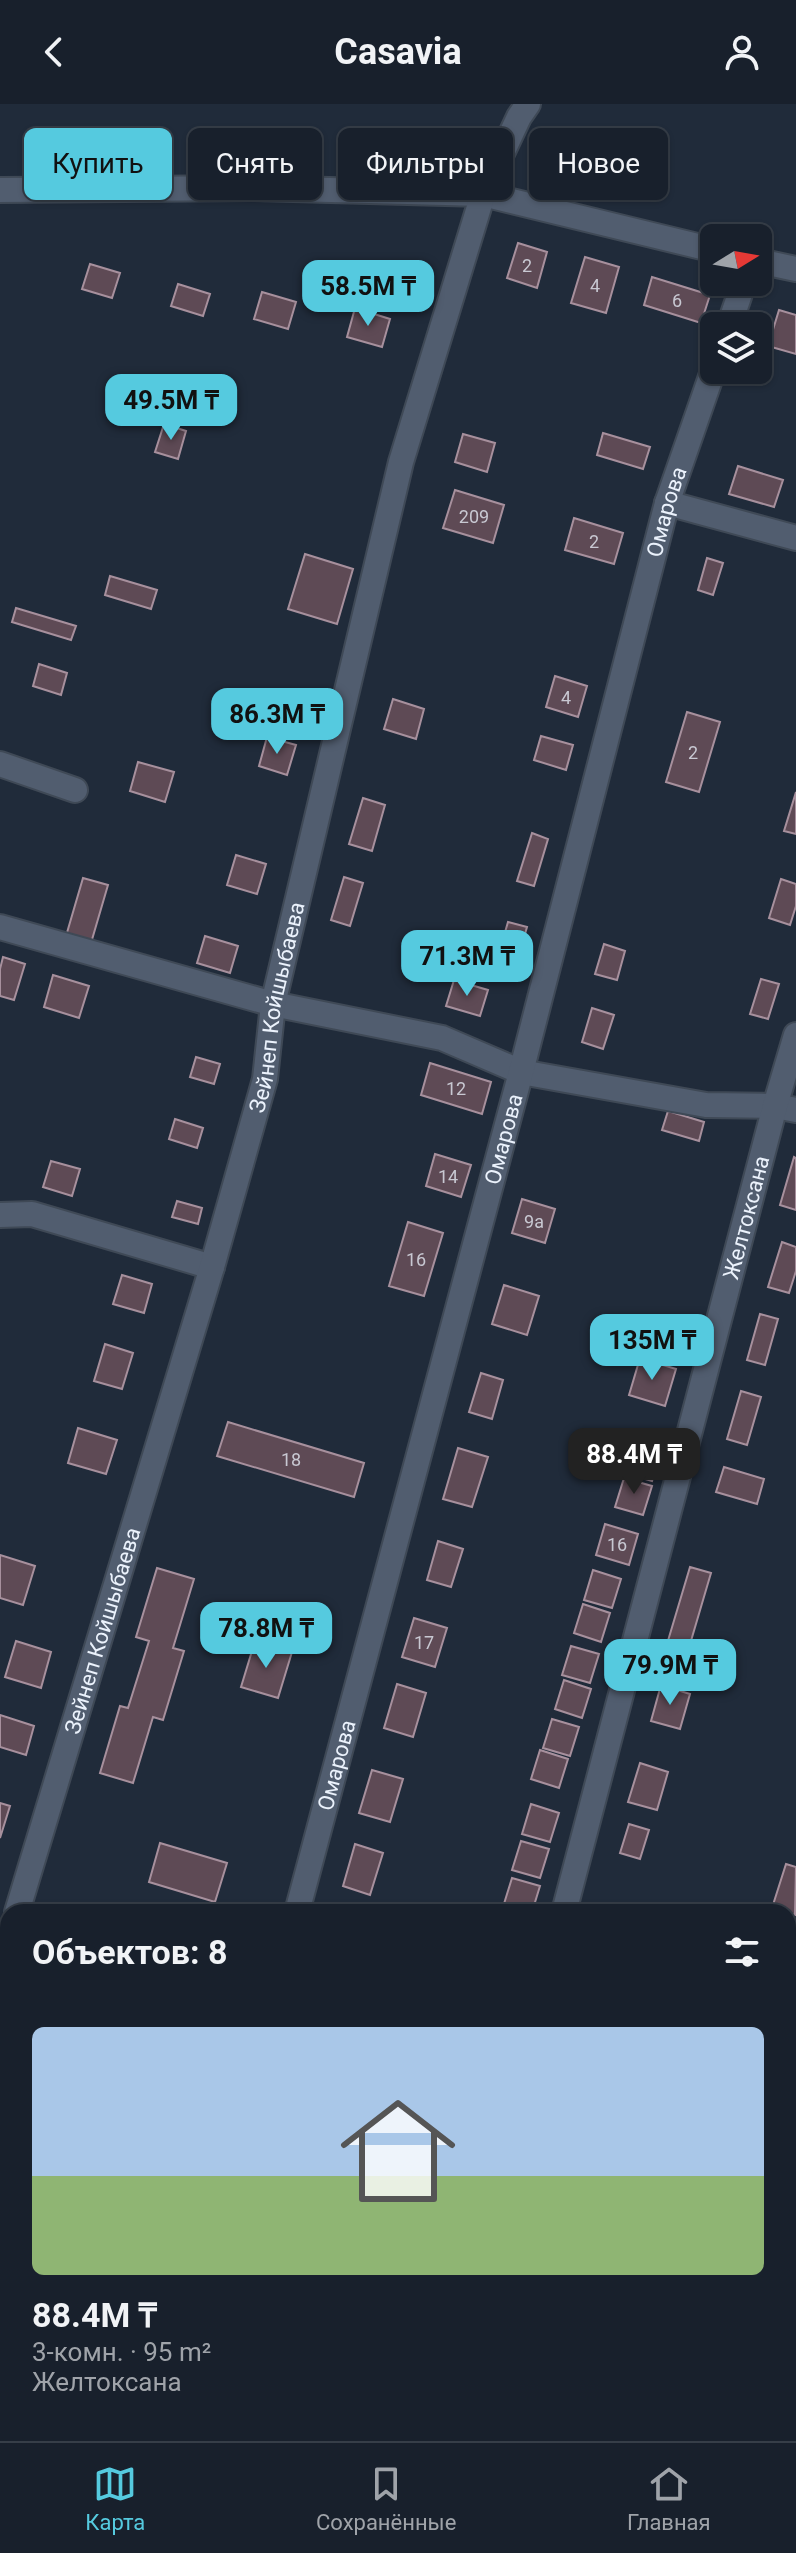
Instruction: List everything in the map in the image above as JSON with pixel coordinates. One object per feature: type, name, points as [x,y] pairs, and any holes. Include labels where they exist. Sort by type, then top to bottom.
[{"type":"street","name":"Зейнеп Койшыбаева","points":[[513,130],[528,104]]},
{"type":"street","points":[[0,190],[338,190]]},
{"type":"street","name":"Зейнеп Койшыбаева","points":[[19,1904],[212,1267],[265,1079],[273,1004],[401,462],[481,200]]},
{"type":"street","points":[[508,200],[700,247]]},
{"type":"street","points":[[772,264],[796,269]]},
{"type":"street","name":"Омарова","points":[[299,1904],[521,1072],[667,503],[708,384]]},
{"type":"street","points":[[667,503],[796,538]]},
{"type":"street","points":[[0,764],[75,790]]},
{"type":"street","points":[[0,927],[273,1004],[442,1038],[521,1072],[706,1105],[785,1108]]},
{"type":"street","name":"Желтоксана","points":[[566,1904],[785,1108],[796,1035]]},
{"type":"street","points":[[0,1215],[32,1214],[212,1267]]},
{"type":"building","points":[[518,243],[547,252],[537,288],[507,278]]},
{"type":"building","points":[[585,257],[619,267],[606,313],[571,303]]},
{"type":"building","points":[[90,264],[120,273],[112,298],[82,289]]},
{"type":"building","points":[[652,277],[700,292],[700,296],[710,296],[705,312],[700,312],[700,323],[644,305]]},
{"type":"building","points":[[178,284],[210,294],[203,316],[171,306]]},
{"type":"building","points":[[262,292],[296,302],[288,329],[254,319]]},
{"type":"building","points":[[355,308],[390,319],[382,347],[347,337]]},
{"type":"building","points":[[779,310],[796,315],[796,354],[772,347],[772,333]]},
{"type":"building","points":[[164,424],[186,431],[178,459],[155,452]]},
{"type":"building","points":[[603,433],[650,447],[643,469],[597,455]]},
{"type":"building","points":[[463,434],[495,443],[487,472],[455,462]]},
{"type":"building","points":[[738,466],[783,480],[774,507],[729,494]]},
{"type":"building","points":[[455,490],[504,505],[493,543],[443,528]]},
{"type":"building","points":[[574,518],[623,533],[614,564],[565,550]]},
{"type":"building","points":[[305,554],[353,569],[337,624],[288,609]]},
{"type":"building","points":[[707,558],[723,563],[713,595],[698,590]]},
{"type":"building","points":[[110,576],[157,590],[151,609],[105,595]]},
{"type":"building","points":[[16,608],[76,626],[71,640],[12,622]]},
{"type":"building","points":[[39,664],[67,673],[61,695],[33,686]]},
{"type":"building","points":[[555,676],[587,686],[578,717],[546,707]]},
{"type":"building","points":[[393,699],[424,709],[416,739],[384,729]]},
{"type":"building","points":[[687,712],[720,722],[699,792],[666,782]]},
{"type":"building","points":[[541,736],[573,745],[566,770],[534,760]]},
{"type":"building","points":[[267,737],[296,745],[287,775],[259,766]]},
{"type":"building","points":[[138,762],[174,772],[165,802],[130,791]]},
{"type":"building","points":[[796,792],[796,834],[784,831]]},
{"type":"building","points":[[363,798],[385,805],[372,851],[349,844]]},
{"type":"building","points":[[532,833],[548,839],[534,886],[517,881]]},
{"type":"building","points":[[236,855],[266,864],[257,894],[227,885]]},
{"type":"building","points":[[344,877],[363,883],[350,926],[331,920]]},
{"type":"building","points":[[83,878],[108,885],[91,943],[66,936]]},
{"type":"building","points":[[781,879],[796,884],[796,906],[790,925],[769,918]]},
{"type":"building","points":[[508,922],[527,927],[515,969],[496,963]]},
{"type":"building","points":[[205,936],[238,946],[230,973],[197,963]]},
{"type":"building","points":[[604,944],[625,951],[617,980],[595,974]]},
{"type":"building","points":[[3,957],[25,964],[14,1000],[0,996]]},
{"type":"building","points":[[53,975],[89,986],[79,1018],[44,1007]]},
{"type":"building","points":[[761,979],[779,984],[768,1019],[750,1014]]},
{"type":"building","points":[[454,980],[488,990],[480,1016],[446,1006]]},
{"type":"building","points":[[592,1008],[614,1015],[603,1049],[582,1042]]},
{"type":"building","points":[[196,1057],[220,1064],[214,1084],[190,1077]]},
{"type":"building","points":[[430,1063],[491,1082],[482,1114],[421,1095]]},
{"type":"building","points":[[668,1111],[704,1122],[699,1141],[662,1130]]},
{"type":"building","points":[[175,1119],[203,1128],[197,1148],[169,1139]]},
{"type":"building","points":[[435,1154],[471,1165],[461,1197],[426,1186]]},
{"type":"building","points":[[796,1158],[796,1210],[780,1205]]},
{"type":"building","points":[[51,1161],[80,1169],[72,1196],[43,1187]]},
{"type":"building","points":[[522,1199],[555,1209],[545,1243],[512,1233]]},
{"type":"building","points":[[177,1201],[202,1208],[198,1224],[172,1217]]},
{"type":"building","points":[[408,1222],[443,1233],[424,1296],[389,1286]]},
{"type":"building","points":[[782,1242],[796,1247],[796,1271],[789,1293],[768,1287]]},
{"type":"building","points":[[122,1275],[152,1284],[144,1313],[113,1304]]},
{"type":"building","points":[[504,1285],[539,1296],[527,1335],[492,1324]]},
{"type":"building","points":[[760,1314],[778,1319],[765,1365],[747,1360]]},
{"type":"building","points":[[105,1344],[133,1353],[122,1389],[94,1381]]},
{"type":"building","points":[[640,1358],[676,1369],[665,1406],[629,1395]]},
{"type":"building","points":[[481,1373],[503,1380],[492,1419],[469,1412]]},
{"type":"building","points":[[741,1391],[761,1397],[747,1445],[727,1439]]},
{"type":"building","points":[[228,1422],[364,1463],[354,1497],[217,1456]]},
{"type":"building","points":[[78,1428],[117,1440],[106,1474],[68,1463]]},
{"type":"building","points":[[634,1444],[661,1452],[652,1481],[625,1473]]},
{"type":"building","points":[[458,1448],[488,1457],[472,1507],[443,1499]]},
{"type":"building","points":[[724,1467],[764,1479],[757,1504],[716,1492]]},
{"type":"building","points":[[624,1478],[652,1486],[643,1515],[615,1507]]},
{"type":"building","points":[[605,1524],[638,1534],[629,1565],[596,1555]]},
{"type":"building","points":[[438,1541],[463,1549],[451,1587],[427,1580]]},
{"type":"building","points":[[0,1555],[35,1566],[23,1605],[0,1598]]},
{"type":"building","points":[[690,1567],[711,1573],[688,1651],[667,1644]]},
{"type":"building","points":[[157,1568],[194,1579],[173,1648],[184,1651],[163,1720],[153,1717],[133,1783],[100,1773],[120,1706],[128,1708],[149,1641],[136,1637]]},
{"type":"building","points":[[593,1570],[621,1579],[612,1608],[584,1600]]},
{"type":"building","points":[[583,1604],[610,1613],[601,1642],[574,1633]]},
{"type":"building","points":[[414,1618],[447,1628],[435,1667],[402,1657]]},
{"type":"building","points":[[16,1641],[51,1652],[41,1688],[5,1677]]},
{"type":"building","points":[[255,1641],[292,1652],[278,1698],[241,1687]]},
{"type":"building","points":[[571,1646],[599,1654],[590,1683],[562,1675]]},
{"type":"building","points":[[564,1680],[591,1689],[582,1718],[555,1709]]},
{"type":"building","points":[[397,1684],[426,1693],[413,1737],[384,1728]]},
{"type":"building","points":[[661,1685],[690,1694],[680,1729],[651,1721]]},
{"type":"building","points":[[0,1715],[34,1726],[26,1755],[0,1747]]},
{"type":"building","points":[[552,1719],[579,1727],[570,1756],[543,1748]]},
{"type":"building","points":[[540,1750],[568,1759],[559,1788],[531,1779]]},
{"type":"building","points":[[640,1763],[668,1772],[657,1810],[628,1802]]},
{"type":"building","points":[[372,1770],[403,1779],[390,1822],[359,1813]]},
{"type":"building","points":[[0,1803],[10,1806],[0,1838]]},
{"type":"building","points":[[531,1804],[559,1813],[550,1842],[522,1834]]},
{"type":"building","points":[[629,1824],[649,1830],[640,1859],[620,1853]]},
{"type":"building","points":[[521,1841],[549,1849],[540,1878],[512,1870]]},
{"type":"building","points":[[160,1843],[227,1863],[215,1902],[149,1882]]},
{"type":"building","points":[[355,1844],[383,1853],[370,1895],[343,1886]]},
{"type":"building","points":[[786,1864],[796,1867],[795,1904],[773,1904]]},
{"type":"building","points":[[512,1878],[540,1886],[534,1904],[504,1904]]}]
